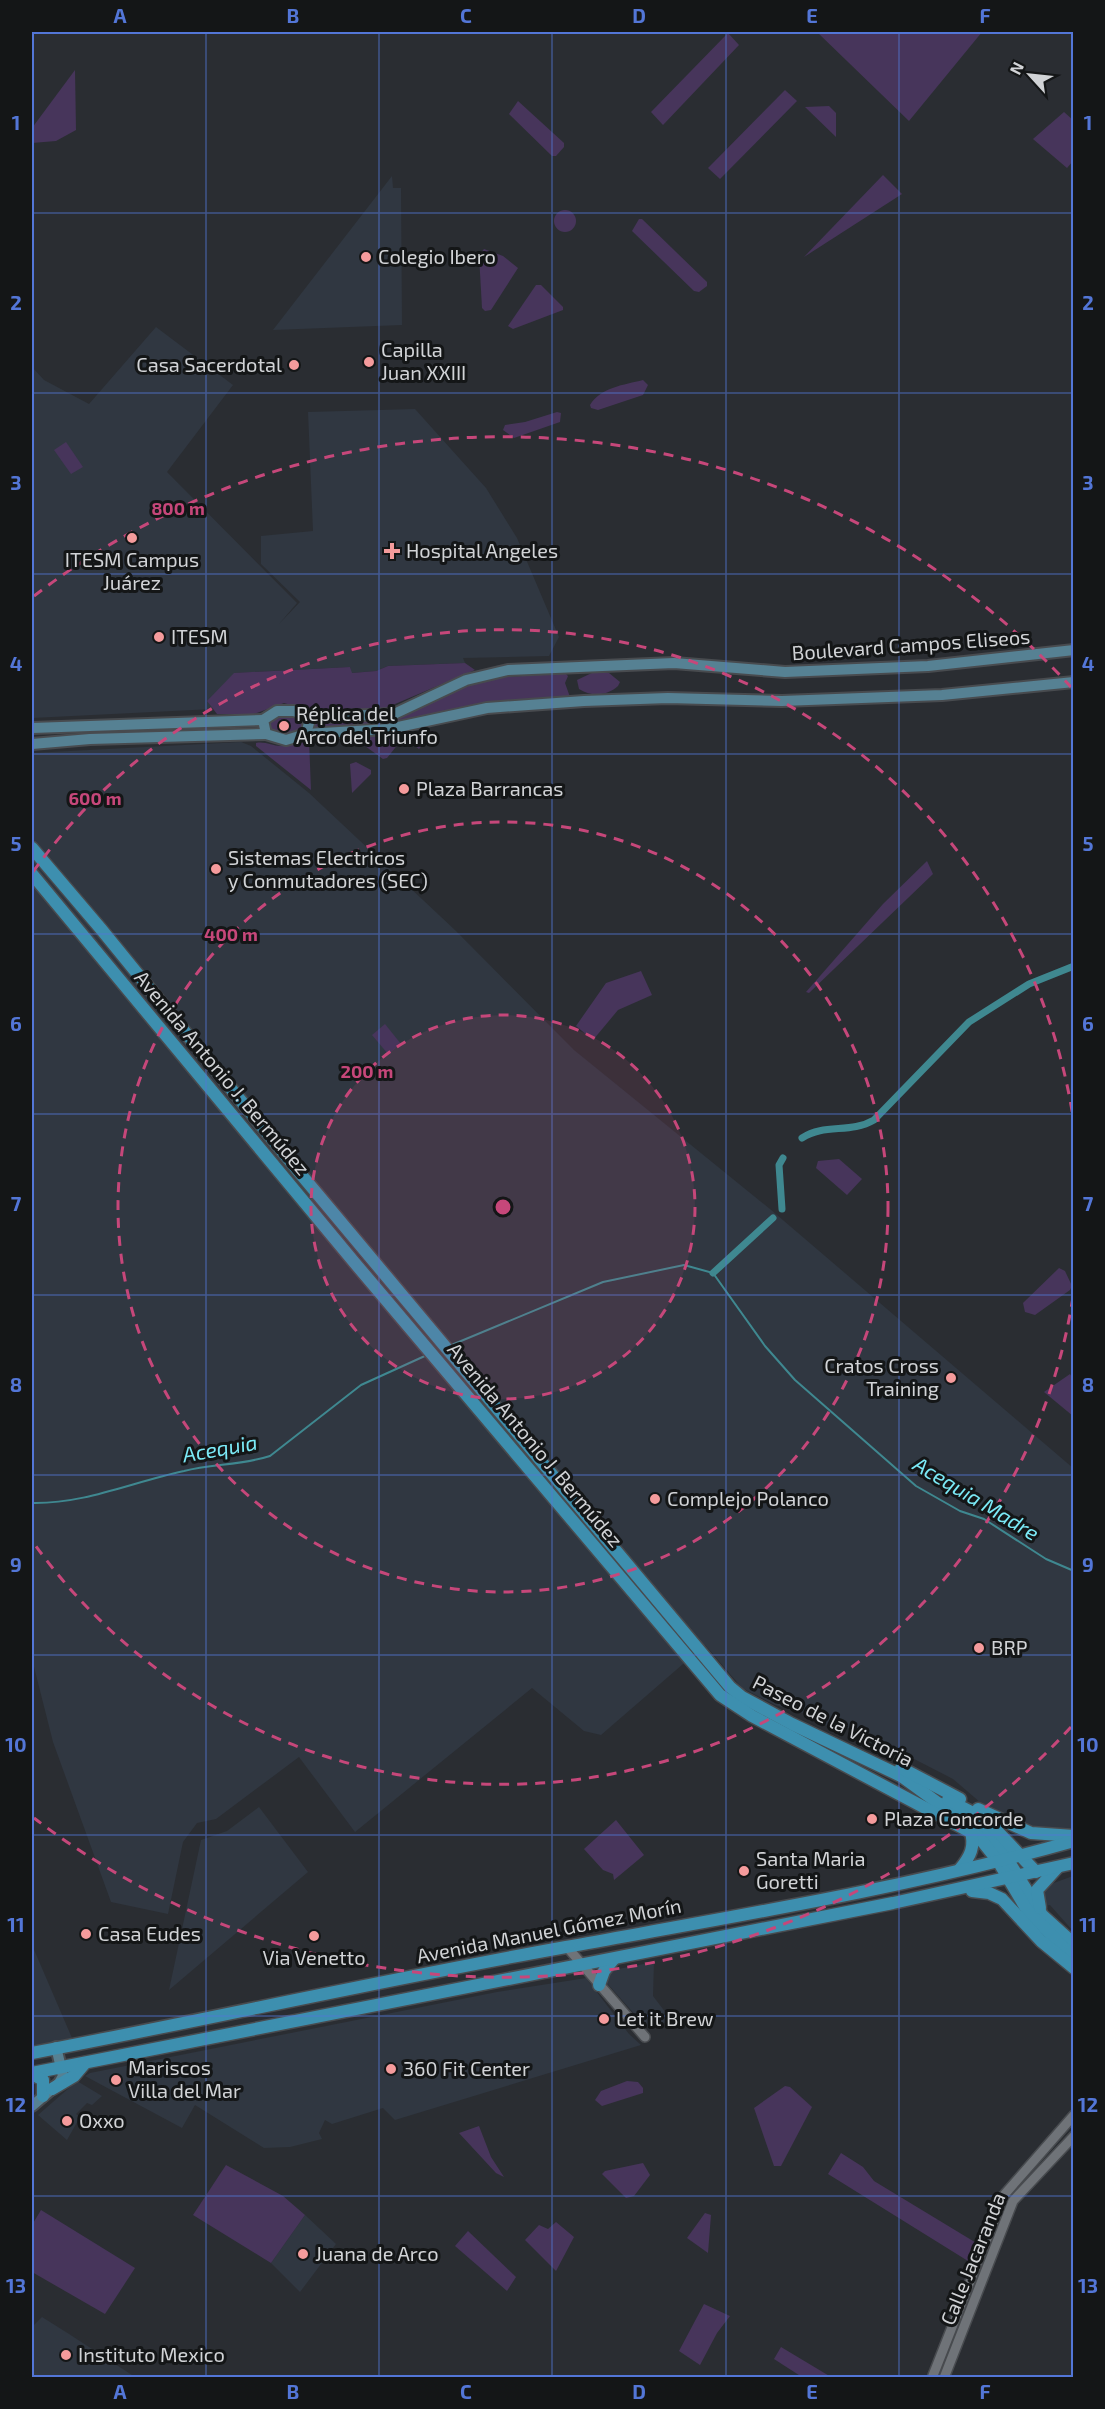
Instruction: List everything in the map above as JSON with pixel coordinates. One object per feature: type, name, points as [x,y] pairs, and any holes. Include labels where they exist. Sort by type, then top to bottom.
[{"type":"main road","name":"Boulevard Campos Eliseos","points":[[305,715],[319,717],[394,714],[476,676],[508,670],[674,663],[785,672],[928,666],[1074,650]]},
{"type":"main road","points":[[32,744],[79,739],[266,734],[286,740],[306,734],[389,729],[487,708],[621,700],[782,701],[942,695],[1074,682]]},
{"type":"main road","points":[[32,728],[263,720],[277,711],[294,711],[305,715],[309,723],[306,734]]},
{"type":"main road","points":[[263,720],[266,734]]},
{"type":"main road","points":[[79,726],[79,739]]},
{"type":"main road","name":"Avenida Antonio J. Bermúdez","points":[[32,848],[299,1172],[446,1346]]},
{"type":"main road","name":"Avenida Antonio J. Bermúdez","points":[[32,874],[354,1262],[439,1359],[563,1511],[720,1695],[737,1708],[970,1830],[1008,1858],[1008,1880]]},
{"type":"main road","points":[[161,1029],[174,1019]]},
{"type":"main road","name":"Paseo de la Victoria","points":[[446,1346],[730,1687],[742,1697],[784,1720],[850,1750],[909,1781],[919,1790]]},
{"type":"main road","points":[[811,1747],[835,1751],[902,1785],[952,1802],[981,1817],[1006,1839],[1008,1858],[1036,1872]]},
{"type":"main road","points":[[850,1750],[897,1765],[1015,1827],[1042,1835],[1074,1836]]},
{"type":"main road","points":[[960,1869],[971,1853],[973,1838],[970,1830]]},
{"type":"main road","name":"Avenida Manuel Gómez Morín","points":[[32,2053],[771,1909],[960,1869],[1074,1841]]},
{"type":"main road","name":"Avenida Manuel Gómez Morín","points":[[32,2073],[613,1960],[1008,1880],[1074,1863]]},
{"type":"main road","points":[[973,1866],[1008,1880],[1074,1944]]},
{"type":"main road","points":[[1042,1915],[1037,1901],[1037,1890],[1057,1868]]},
{"type":"main road","points":[[1008,1880],[1039,1931],[1074,1959]]},
{"type":"main road","points":[[953,1891],[983,1891],[995,1894],[1041,1941],[1074,1968]]},
{"type":"main road","points":[[794,1923],[794,1913],[801,1902]]},
{"type":"main road","points":[[771,1909],[777,1916],[774,1926]]},
{"type":"main road","points":[[599,1985],[604,1971],[613,1960]]},
{"type":"main road","points":[[350,2010],[350,2000],[355,1989]]},
{"type":"main road","points":[[329,2015],[335,2002],[332,1993]]},
{"type":"main road","points":[[32,2106],[61,2080],[62,2068],[56,2048]]},
{"type":"main road","points":[[48,2093],[74,2076],[86,2063]]},
{"type":"main road","points":[[32,2073],[43,2080],[48,2093]]},
{"type":"street","points":[[567,1947],[585,1965],[599,1985],[645,2037]]},
{"type":"street","points":[[932,2378],[1004,2195],[1074,2115]]},
{"type":"street","name":"Calle Jacaranda","points":[[944,2378],[1013,2200],[1074,2136]]},
{"type":"shaded area","points":[[817,32],[982,32],[909,121]]},
{"type":"shaded area","points":[[728,33],[739,45],[663,125],[651,112]]},
{"type":"shaded area","points":[[75,70],[76,130],[56,141],[32,143],[32,128]]},
{"type":"shaded area","points":[[785,90],[797,101],[720,179],[708,168]]},
{"type":"shaded area","points":[[518,101],[564,143],[564,147],[556,156],[552,156],[509,114]]},
{"type":"shaded area","points":[[829,106],[836,113],[836,137],[805,107]]},
{"type":"shaded area","points":[[1064,112],[1073,120],[1073,161],[1067,168],[1033,139]]},
{"type":"shaded area","points":[[883,175],[902,194],[804,257]]},
{"type":"shaded area","name":"Colegio Ibero","points":[[392,176],[393,188],[401,188],[402,325],[273,330]]},
{"type":"shaded area","points":[[565,210],[573,213],[576,221],[573,229],[565,232],[557,229],[554,221],[557,213]]},
{"type":"shaded area","points":[[639,219],[642,219],[707,282],[707,286],[699,292],[694,291],[632,231]]},
{"type":"shaded area","points":[[484,249],[503,256],[518,268],[491,310],[485,311],[482,308],[479,255]]},
{"type":"shaded area","points":[[536,285],[541,285],[563,307],[563,310],[513,329],[508,326]]},
{"type":"shaded area","points":[[156,327],[233,385],[167,472],[297,603],[279,624],[300,602],[261,564],[261,536],[313,531],[308,412],[415,409],[486,488],[517,538],[559,637],[549,656],[463,658],[465,663],[388,666],[376,671],[351,673],[350,667],[235,673],[208,701],[213,709],[32,718],[32,367],[44,380],[89,404]]},
{"type":"shaded area","points":[[643,380],[648,385],[643,395],[598,410],[591,408],[590,405],[595,399],[607,390]]},
{"type":"shaded area","points":[[557,412],[561,413],[560,422],[514,438],[503,430],[505,425],[525,422]]},
{"type":"shaded area","points":[[66,442],[83,467],[71,474],[54,450]]},
{"type":"shaded area","points":[[465,663],[475,670],[381,710],[315,712],[284,703],[254,714],[217,714],[207,701],[234,673],[350,667],[352,673],[376,671],[388,666]]},
{"type":"shaded area","points":[[596,671],[609,673],[620,682],[618,686],[609,692],[599,694],[579,689],[577,680]]},
{"type":"shaded area","points":[[565,673],[568,676],[565,683],[570,697],[390,724],[312,729],[314,722],[397,717],[472,683],[492,678]]},
{"type":"shaded area","points":[[278,715],[299,716],[305,723],[303,729],[290,736],[269,731],[268,723]]},
{"type":"shaded area","points":[[435,731],[419,749],[411,743],[415,732]]},
{"type":"shaded area","points":[[407,733],[387,758],[383,759],[365,746],[355,743],[355,737]]},
{"type":"shaded area","points":[[309,739],[311,790],[256,746],[256,743],[265,743],[285,746]]},
{"type":"shaded area","points":[[241,742],[251,746],[309,793],[456,931],[574,1050],[770,1209],[1073,1468],[1073,1830],[1032,1830],[995,1815],[953,1779],[854,1728],[831,1728],[803,1713],[775,1705],[742,1688],[705,1645],[601,1735],[584,1731],[532,1688],[355,1832],[299,1757],[216,1819],[197,1823],[183,1842],[168,1914],[111,1902],[53,1742],[32,1659],[32,753]]},
{"type":"shaded area","points":[[356,762],[371,770],[371,774],[352,793],[350,764]]},
{"type":"shaded area","points":[[927,861],[933,874],[809,993],[806,992],[883,904]]},
{"type":"shaded area","points":[[641,971],[652,995],[618,1010],[593,1040],[576,1026],[606,983]]},
{"type":"shaded area","points":[[385,1024],[401,1044],[388,1054],[372,1035]]},
{"type":"shaded area","points":[[839,1159],[862,1179],[847,1195],[816,1168],[818,1161]]},
{"type":"shaded area","points":[[1059,1268],[1065,1271],[1072,1286],[1070,1290],[1035,1315],[1025,1312],[1023,1303]]},
{"type":"shaded area","points":[[1070,1374],[1073,1379],[1073,1416],[1044,1392]]},
{"type":"shaded area","points":[[259,1807],[308,1872],[169,1990],[201,1840],[227,1831]]},
{"type":"shaded area","points":[[616,1820],[644,1855],[614,1880],[613,1874],[603,1870],[584,1849]]},
{"type":"shaded area","points":[[1073,1876],[1073,1931],[1050,1905],[1045,1906],[1043,1891],[1051,1884]]},
{"type":"shaded area","points":[[32,1945],[72,2038],[32,2046]]},
{"type":"shaded area","points":[[654,1962],[653,1996],[672,2021],[646,2027],[605,1981],[608,1971]]},
{"type":"shaded area","points":[[586,1978],[629,2034],[641,2045],[395,2120],[383,2108],[332,2124],[325,2120],[319,2133],[322,2139],[290,2147],[264,2148],[195,2105],[182,2128],[85,2076],[90,2073],[497,1992]]},
{"type":"shaded area","points":[[77,2081],[102,2096],[92,2105],[87,2103],[76,2114],[80,2117],[67,2140],[38,2115]]},
{"type":"shaded area","points":[[627,2081],[638,2082],[643,2088],[643,2093],[602,2106],[595,2100],[601,2091]]},
{"type":"shaded area","points":[[785,2086],[790,2087],[812,2107],[781,2166],[774,2166],[754,2108]]},
{"type":"shaded area","points":[[479,2126],[491,2157],[504,2177],[496,2173],[459,2133]]},
{"type":"shaded area","points":[[841,2153],[863,2167],[874,2181],[978,2244],[973,2259],[968,2261],[828,2174]]},
{"type":"shaded area","points":[[643,2163],[650,2175],[634,2196],[626,2198],[602,2174],[605,2171]]},
{"type":"shaded area","points":[[226,2165],[283,2196],[305,2215],[271,2263],[193,2215]]},
{"type":"shaded area","points":[[41,2210],[135,2268],[105,2314],[32,2272],[32,2225]]},
{"type":"shaded area","points":[[705,2213],[711,2215],[708,2253],[687,2238]]},
{"type":"shaded area","name":"Juana de Arco","points":[[305,2215],[336,2244],[300,2292],[271,2263]]},
{"type":"shaded area","points":[[556,2222],[574,2237],[556,2271],[525,2240],[539,2225],[548,2229]]},
{"type":"shaded area","points":[[468,2231],[516,2277],[507,2291],[455,2246]]},
{"type":"shaded area","points":[[704,2304],[730,2316],[717,2333],[700,2365],[679,2351]]},
{"type":"shaded area","name":"Instituto Mexico","points":[[42,2317],[135,2377],[32,2377],[32,2327]]},
{"type":"shaded area","points":[[781,2347],[831,2377],[802,2377],[774,2359]]},
{"type":"waterway","points":[[802,1138],[811,1133],[856,1127],[874,1120],[969,1022],[1029,984],[1074,966]]},
{"type":"waterway","points":[[782,1209],[779,1165],[783,1158]]},
{"type":"waterway","points":[[713,1273],[773,1218]]},
{"type":"waterway","name":"Acequia Madre","points":[[449,1346],[603,1282],[684,1265],[713,1273],[765,1346],[795,1380],[916,1486],[960,1511],[984,1519],[1046,1559],[1074,1571]]},
{"type":"waterway","name":"Acequia","points":[[32,1503],[71,1500],[184,1471],[270,1456],[361,1385],[427,1355]]},
{"type":"place","name":"Colegio Ibero","points":[[366,257]]},
{"type":"place","name":"Capilla Juan XXIII","points":[[369,362]]},
{"type":"place","name":"Casa Sacerdotal","points":[[294,365]]},
{"type":"place","name":"ITESM Campus Juárez","points":[[132,538]]},
{"type":"place","name":"Hospital Angeles","points":[[392,551]]},
{"type":"place","name":"ITESM","points":[[159,637]]},
{"type":"place","name":"Réplica del Arco del Triunfo","points":[[284,726]]},
{"type":"place","name":"Plaza Barrancas","points":[[404,789]]},
{"type":"place","name":"Sistemas Electricos y Conmutadores (SEC)","points":[[216,869]]},
{"type":"place","name":"Cratos Cross Training","points":[[951,1378]]},
{"type":"place","name":"Complejo Polanco","points":[[655,1499]]},
{"type":"place","name":"BRP","points":[[979,1648]]},
{"type":"place","name":"Plaza Concorde","points":[[872,1819]]},
{"type":"place","name":"Santa Maria Goretti","points":[[744,1871]]},
{"type":"place","name":"Casa Eudes","points":[[86,1934]]},
{"type":"place","name":"Via Venetto","points":[[314,1936]]},
{"type":"place","name":"Let it Brew","points":[[604,2019]]},
{"type":"place","name":"360 Fit Center","points":[[391,2069]]},
{"type":"place","name":"Mariscos Villa del Mar","points":[[116,2080]]},
{"type":"place","name":"Oxxo","points":[[67,2121]]},
{"type":"place","name":"Juana de Arco","points":[[303,2254]]},
{"type":"place","name":"Instituto Mexico","points":[[66,2355]]}]
